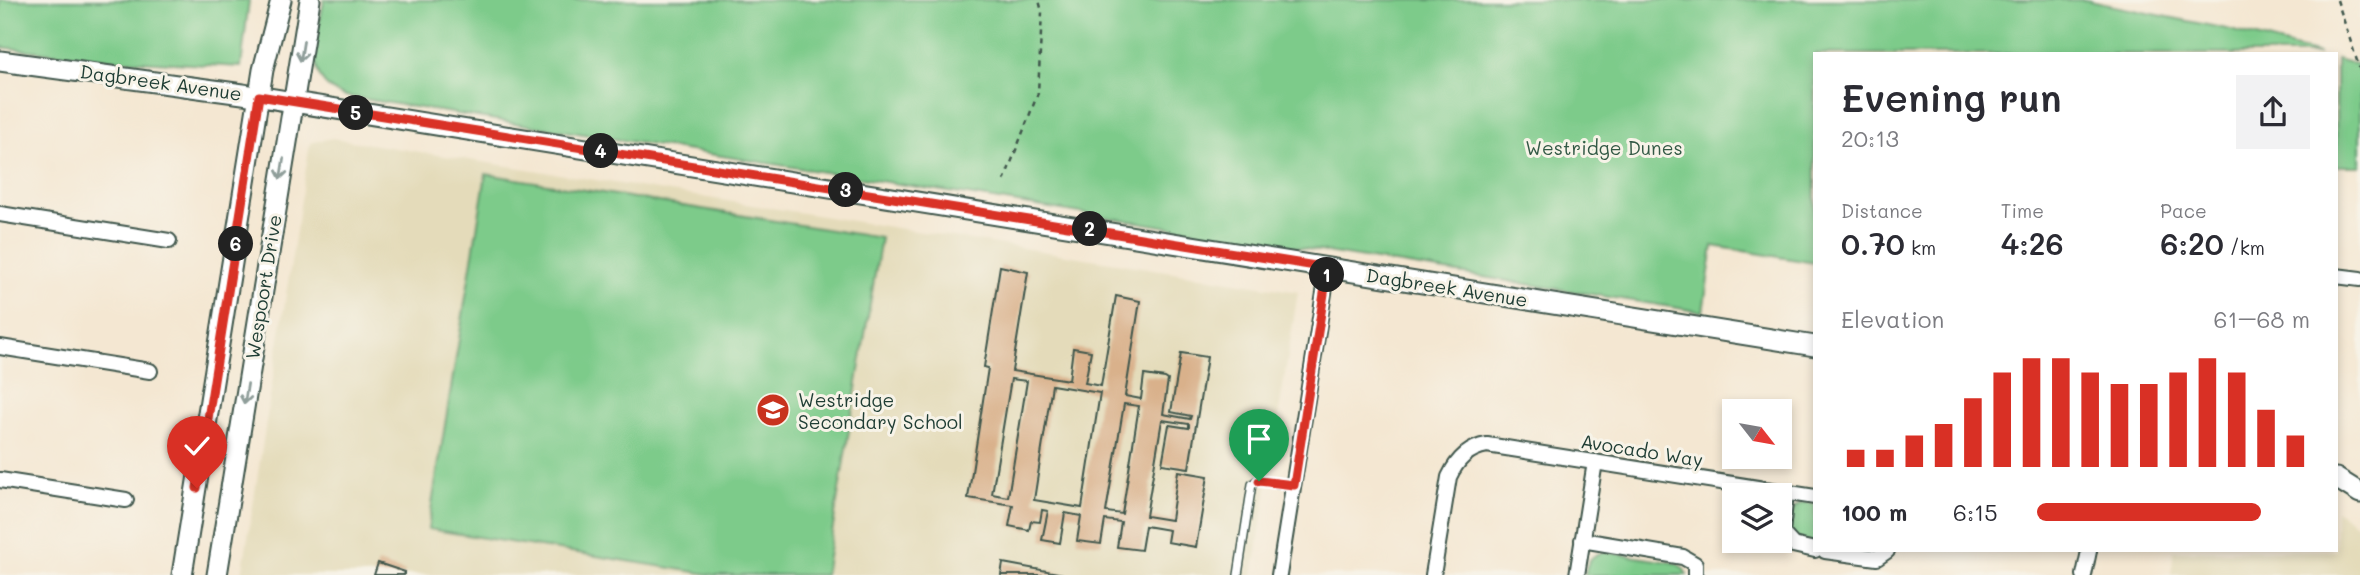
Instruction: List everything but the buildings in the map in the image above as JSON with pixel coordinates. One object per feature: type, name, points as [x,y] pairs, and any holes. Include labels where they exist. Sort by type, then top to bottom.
[{"type":"street","name":"Wespoort Drive","points":[[183,575],[259,96],[268,45],[281,0]]},
{"type":"street","name":"Wespoort Drive","points":[[217,575],[310,0]]},
{"type":"street","name":"Dagbreek Avenue","points":[[0,61],[259,96],[1813,346]]},
{"type":"street","points":[[0,214],[169,241]]},
{"type":"street","points":[[1279,575],[1328,268]]},
{"type":"street","points":[[2338,276],[2360,279]]},
{"type":"street","points":[[0,347],[150,371]]},
{"type":"street","name":"Avocado Way","points":[[1433,575],[1449,477],[1465,454],[1478,446],[1487,445],[1729,483]]},
{"type":"street","points":[[1577,575],[1595,462]]},
{"type":"street","points":[[2338,479],[2360,493]]},
{"type":"street","points":[[0,480],[126,500]]},
{"type":"street","name":"Avocado Way","points":[[1792,493],[1813,497]]},
{"type":"street","points":[[1582,540],[1684,557],[1695,564],[1695,575]]},
{"type":"street","points":[[1792,544],[1813,550]]},
{"type":"street","points":[[1832,552],[1877,558],[1886,552]]},
{"type":"street","points":[[2084,575],[2088,552]]},
{"type":"lane","points":[[1238,575],[1252,484],[1259,481],[1294,485]]},
{"type":"path","points":[[1004,181],[1038,93],[1042,12],[1039,0]]},
{"type":"path","points":[[2337,0],[2360,70]]},
{"type":"shaded area","name":"Westridge Secondary School","points":[[332,138],[1298,292],[1253,575],[242,575],[310,143]]},
{"type":"shaded area","points":[[2338,511],[2360,527],[2360,575],[2171,575],[2174,552],[2338,552]]},
{"type":"green space","points":[[0,0],[249,0],[241,67],[103,59],[0,47]]},
{"type":"green space","name":"Westridge Dunes","points":[[324,0],[2085,0],[2227,29],[2312,52],[1813,52],[1813,263],[1713,246],[1703,312],[345,96],[331,89],[322,80],[317,69],[316,42]]},
{"type":"green space","points":[[2338,60],[2360,65],[2360,166],[2338,166]]},
{"type":"green space","points":[[486,174],[881,238],[825,575],[714,575],[428,529]]},
{"type":"green space","points":[[1804,502],[1813,504],[1813,544],[1799,541],[1792,534],[1792,512]]},
{"type":"green space","points":[[1604,552],[1676,563],[1687,575],[1585,575],[1590,560]]},
{"type":"place","name":"Westridge Secondary School","points":[[773,410]]},
{"type":"route","points":[[197,488],[259,96],[1328,268],[1294,485],[1259,481]]}]
